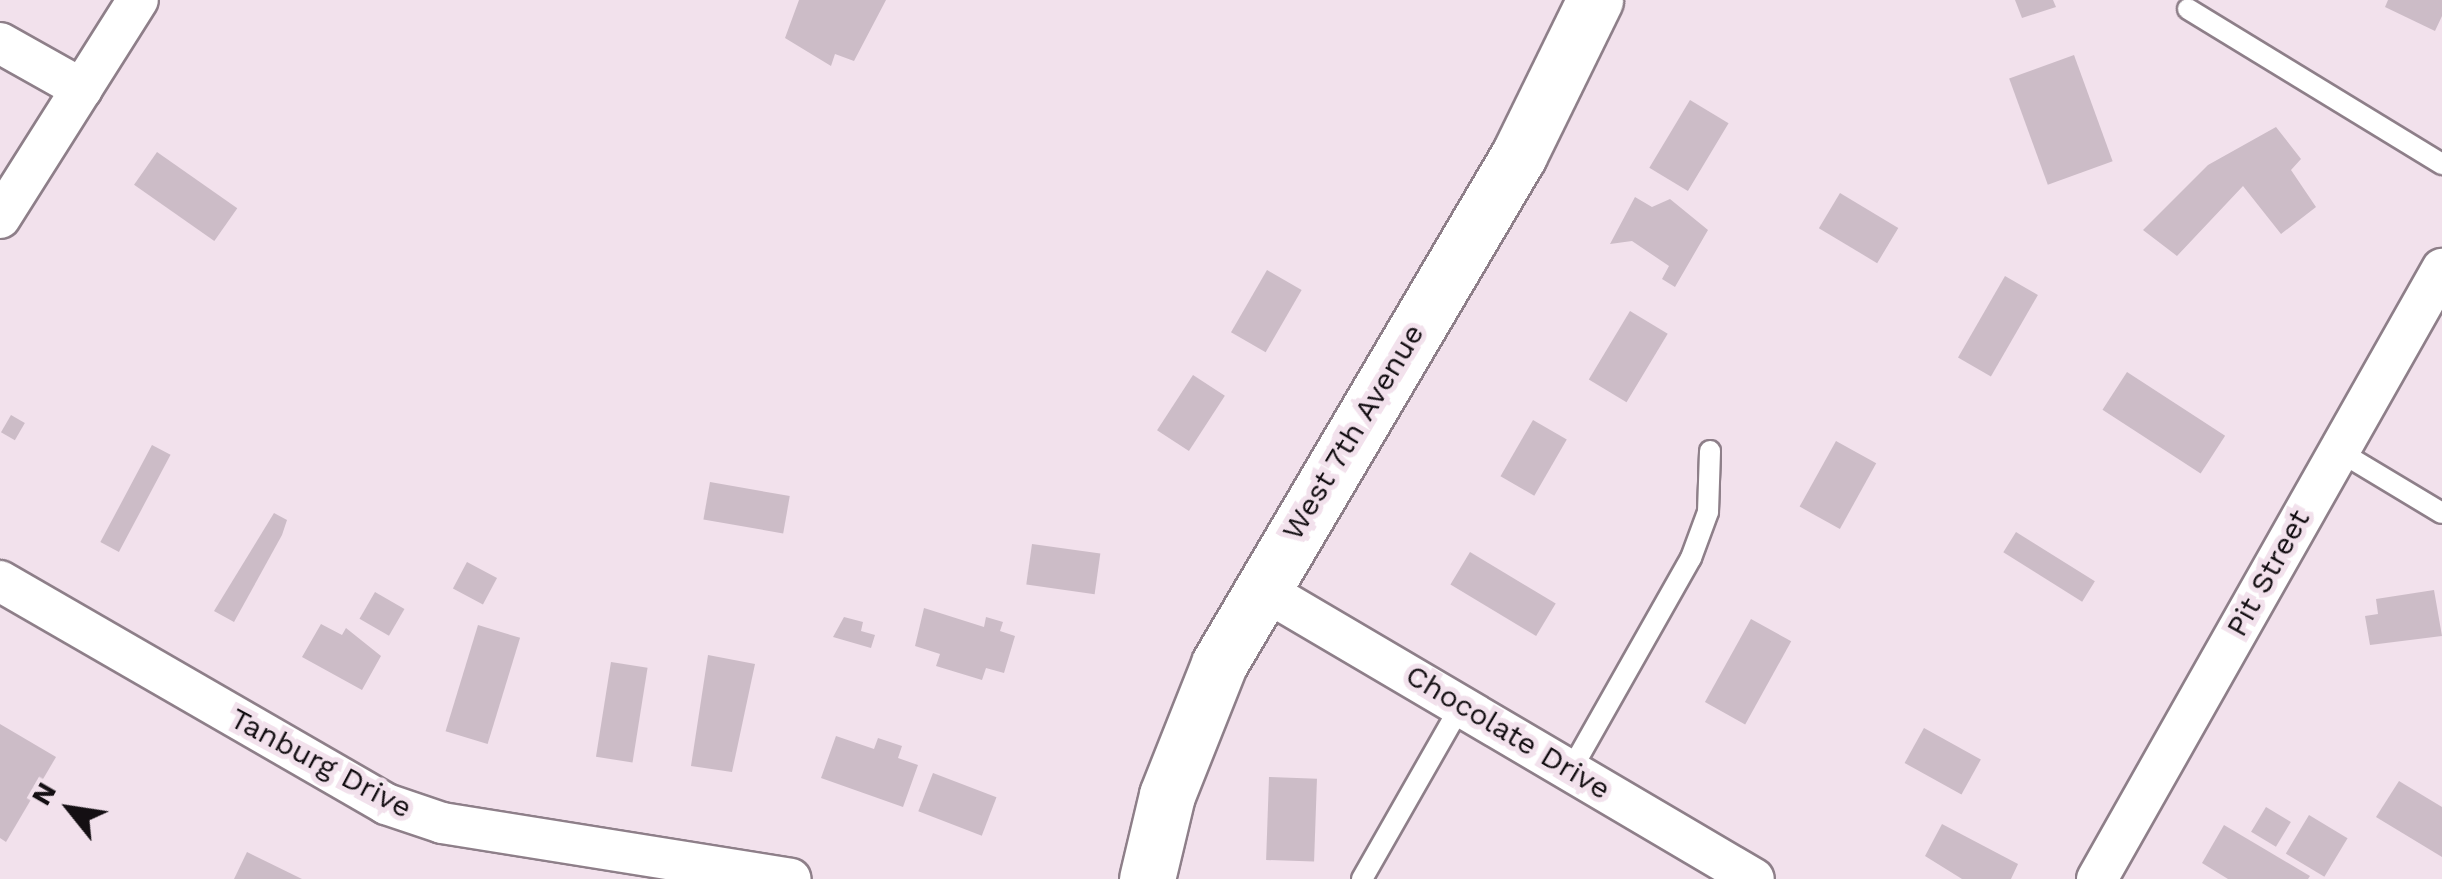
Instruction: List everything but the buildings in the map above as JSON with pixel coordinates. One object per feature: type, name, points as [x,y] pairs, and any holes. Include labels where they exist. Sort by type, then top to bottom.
[{"type":"main road","name":"West 7th Avenue","points":[[1147,879],[1191,726],[1260,588],[1518,155],[1595,0]]},
{"type":"street","points":[[0,218],[138,0]]},
{"type":"street","points":[[0,43],[82,89]]},
{"type":"street","name":"Pit Street","points":[[2097,879],[2442,269]]},
{"type":"street","name":"Tanburg Drive","points":[[0,581],[386,804],[442,823],[771,878]]},
{"type":"street","name":"Chocolate Drive","points":[[1260,588],[1571,770],[1722,869],[1754,879]]},
{"type":"lane","points":[[2188,9],[2442,164]]},
{"type":"lane","points":[[2337,450],[2442,513]]},
{"type":"lane","points":[[1571,770],[1691,558],[1708,512],[1710,451]]},
{"type":"lane","points":[[1362,879],[1462,704]]}]
